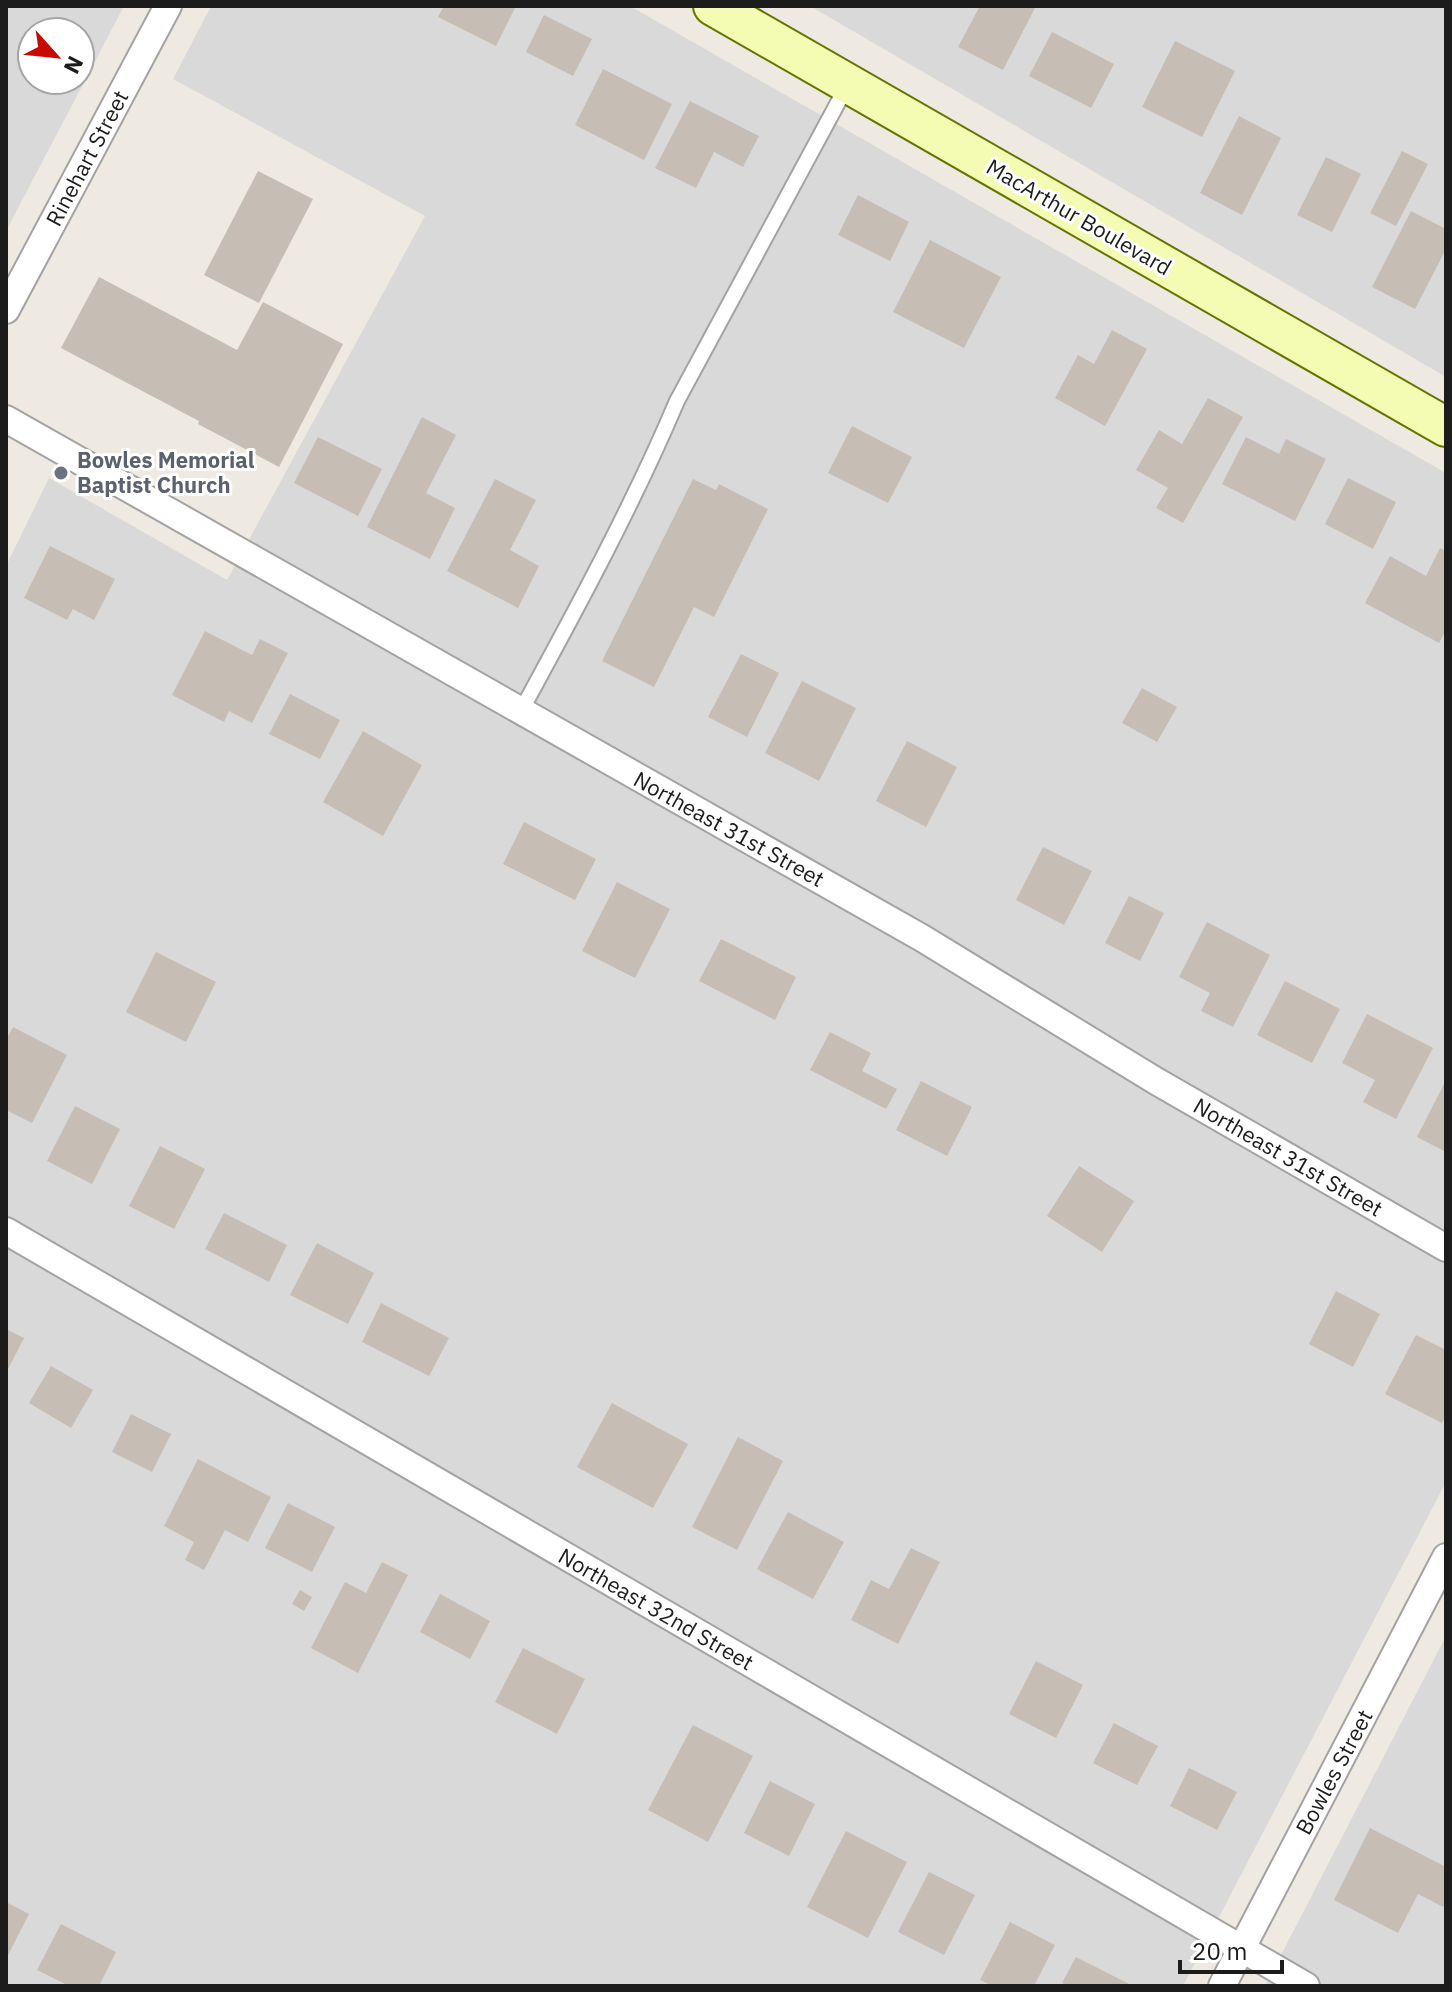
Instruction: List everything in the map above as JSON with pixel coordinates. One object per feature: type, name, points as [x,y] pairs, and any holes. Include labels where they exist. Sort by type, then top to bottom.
[{"type":"main road","name":"MacArthur Boulevard","points":[[713,6],[1446,427]]},
{"type":"street","name":"Rinehart Street","points":[[6,310],[168,6]]},
{"type":"street","name":"Northeast 31st Street","points":[[6,419],[922,938],[1156,1081],[1446,1248]]},
{"type":"street","name":"Northeast 32nd Street","points":[[6,1231],[1306,1986]]},
{"type":"street","name":"Bowles Street","points":[[1222,1986],[1446,1557]]},
{"type":"lane","points":[[521,711],[649,463],[677,401],[848,84]]},
{"type":"shaded area","points":[[6,6],[124,6],[96,59],[96,16],[16,16],[16,96],[77,96],[6,231]]},
{"type":"shaded area","points":[[211,6],[630,6],[1446,473],[1446,1482],[1183,1986],[6,1986],[6,566],[49,478],[227,580],[425,216],[173,79]]},
{"type":"shaded area","points":[[810,6],[1446,6],[1446,377]]},
{"type":"shaded area","points":[[1446,1636],[1446,1986],[1265,1986]]},
{"type":"building","points":[[444,6],[516,6],[496,46],[438,17]]},
{"type":"building","points":[[980,6],[1036,6],[1003,70],[958,47]]},
{"type":"building","points":[[544,15],[592,39],[573,76],[526,52]]},
{"type":"building","points":[[1052,32],[1114,64],[1091,108],[1029,76]]},
{"type":"building","points":[[1175,41],[1235,71],[1202,137],[1142,107]]},
{"type":"building","points":[[603,69],[672,104],[644,160],[575,125]]},
{"type":"building","points":[[690,101],[759,136],[743,167],[714,152],[696,188],[655,168]]},
{"type":"building","points":[[1239,116],[1281,138],[1242,215],[1200,193]]},
{"type":"building","points":[[1402,151],[1428,164],[1396,226],[1370,213]]},
{"type":"building","points":[[1326,157],[1361,174],[1332,232],[1297,215]]},
{"type":"building","points":[[258,171],[313,199],[259,303],[204,275]]},
{"type":"building","points":[[858,195],[909,222],[890,261],[838,235]]},
{"type":"building","points":[[1411,211],[1446,229],[1446,249],[1415,309],[1372,287]]},
{"type":"building","points":[[930,240],[1001,277],[964,348],[893,312]]},
{"type":"building","points":[[99,277],[237,350],[263,302],[343,344],[279,467],[61,348]]},
{"type":"building","points":[[1112,330],[1147,349],[1105,426],[1055,398],[1078,355],[1094,364]]},
{"type":"building","points":[[1208,398],[1243,417],[1183,523],[1156,508],[1168,488],[1136,470],[1159,430],[1182,444]]},
{"type":"building","points":[[422,417],[456,435],[426,493],[455,508],[430,559],[367,527]]},
{"type":"building","points":[[852,426],[912,457],[888,503],[828,473]]},
{"type":"building","points":[[318,437],[382,469],[358,516],[294,483]]},
{"type":"building","points":[[1246,437],[1279,454],[1286,439],[1326,459],[1295,521],[1222,484]]},
{"type":"building","points":[[1348,478],[1396,502],[1373,549],[1325,524]]},
{"type":"building","points":[[495,479],[536,500],[510,550],[539,566],[518,608],[447,571]]},
{"type":"building","points":[[693,479],[716,490],[719,484],[768,509],[714,617],[694,607],[654,687],[602,661]]},
{"type":"building","points":[[50,546],[115,579],[94,620],[73,609],[67,620],[24,598]]},
{"type":"building","points":[[1440,548],[1446,551],[1446,630],[1439,643],[1365,603],[1390,556],[1426,576]]},
{"type":"building","points":[[205,631],[252,655],[260,639],[288,653],[252,723],[229,711],[224,722],[172,695]]},
{"type":"building","points":[[741,654],[779,673],[747,737],[708,717]]},
{"type":"building","points":[[802,681],[856,708],[819,781],[765,753]]},
{"type":"building","points":[[1142,688],[1177,707],[1157,742],[1122,723]]},
{"type":"building","points":[[290,694],[340,720],[320,759],[269,734]]},
{"type":"building","points":[[363,731],[422,765],[383,836],[323,802]]},
{"type":"building","points":[[907,741],[957,767],[926,827],[876,801]]},
{"type":"building","points":[[524,822],[596,859],[575,900],[503,864]]},
{"type":"building","points":[[1043,847],[1092,871],[1064,925],[1016,900]]},
{"type":"building","points":[[617,882],[670,909],[635,978],[582,951]]},
{"type":"building","points":[[1129,896],[1164,913],[1140,961],[1105,943]]},
{"type":"building","points":[[1207,922],[1270,955],[1233,1027],[1201,1011],[1210,993],[1179,977]]},
{"type":"building","points":[[721,939],[796,977],[775,1020],[699,981]]},
{"type":"building","points":[[156,952],[216,982],[186,1042],[126,1012]]},
{"type":"building","points":[[1285,981],[1340,1009],[1312,1063],[1257,1035]]},
{"type":"building","points":[[1367,1014],[1433,1048],[1396,1119],[1363,1102],[1375,1080],[1342,1063]]},
{"type":"building","points":[[13,1027],[67,1055],[32,1123],[6,1110],[6,1040]]},
{"type":"building","points":[[830,1032],[871,1053],[862,1071],[897,1089],[886,1109],[810,1070]]},
{"type":"building","points":[[1446,1080],[1446,1152],[1417,1137]]},
{"type":"building","points":[[921,1081],[972,1107],[947,1156],[896,1130]]},
{"type":"building","points":[[75,1106],[120,1129],[92,1184],[47,1161]]},
{"type":"building","points":[[160,1146],[205,1169],[174,1229],[129,1206]]},
{"type":"building","points":[[1079,1166],[1134,1201],[1102,1252],[1047,1216]]},
{"type":"building","points":[[224,1213],[287,1245],[269,1282],[205,1249]]},
{"type":"building","points":[[317,1243],[374,1273],[348,1324],[290,1295]]},
{"type":"building","points":[[1336,1291],[1380,1314],[1353,1367],[1309,1344]]},
{"type":"building","points":[[381,1303],[449,1338],[429,1376],[362,1342]]},
{"type":"building","points":[[6,1329],[24,1338],[6,1373]]},
{"type":"building","points":[[1416,1335],[1446,1350],[1446,1415],[1442,1423],[1385,1394]]},
{"type":"building","points":[[51,1366],[93,1390],[71,1428],[29,1403]]},
{"type":"building","points":[[612,1403],[688,1444],[653,1508],[577,1467]]},
{"type":"building","points":[[131,1414],[171,1434],[152,1472],[112,1452]]},
{"type":"building","points":[[738,1437],[783,1461],[737,1550],[692,1527]]},
{"type":"building","points":[[198,1459],[271,1497],[248,1542],[225,1530],[204,1570],[185,1560],[194,1542],[164,1526]]},
{"type":"building","points":[[288,1503],[335,1527],[312,1572],[265,1548]]},
{"type":"building","points":[[788,1512],[844,1542],[813,1599],[757,1569]]},
{"type":"building","points":[[911,1548],[940,1562],[898,1644],[851,1620],[871,1580],[889,1589]]},
{"type":"building","points":[[382,1562],[408,1575],[358,1673],[311,1648],[345,1582],[366,1593]]},
{"type":"building","points":[[300,1590],[312,1597],[304,1611],[292,1604]]},
{"type":"building","points":[[440,1594],[490,1621],[470,1659],[420,1632]]},
{"type":"building","points":[[523,1648],[585,1679],[557,1734],[495,1702]]},
{"type":"building","points":[[1036,1661],[1083,1685],[1056,1738],[1009,1714]]},
{"type":"building","points":[[1114,1723],[1158,1746],[1137,1785],[1093,1763]]},
{"type":"building","points":[[693,1725],[753,1756],[708,1842],[648,1810]]},
{"type":"building","points":[[1189,1768],[1237,1792],[1217,1830],[1170,1806]]},
{"type":"building","points":[[770,1781],[815,1804],[789,1856],[744,1833]]},
{"type":"building","points":[[1370,1828],[1446,1867],[1446,1902],[1443,1907],[1418,1894],[1398,1933],[1334,1900]]},
{"type":"building","points":[[846,1831],[907,1862],[868,1938],[807,1907]]},
{"type":"building","points":[[929,1872],[975,1895],[944,1955],[898,1932]]},
{"type":"building","points":[[6,1902],[29,1914],[6,1959]]},
{"type":"building","points":[[1010,1922],[1055,1945],[1034,1986],[993,1986],[980,1980]]},
{"type":"building","points":[[61,1924],[116,1952],[99,1986],[69,1986],[37,1970]]},
{"type":"building","points":[[1076,1957],[1133,1986],[1068,1986],[1062,1983]]},
{"type":"place","name":"Bowles Memorial Baptist Church","points":[[61,473]]}]
